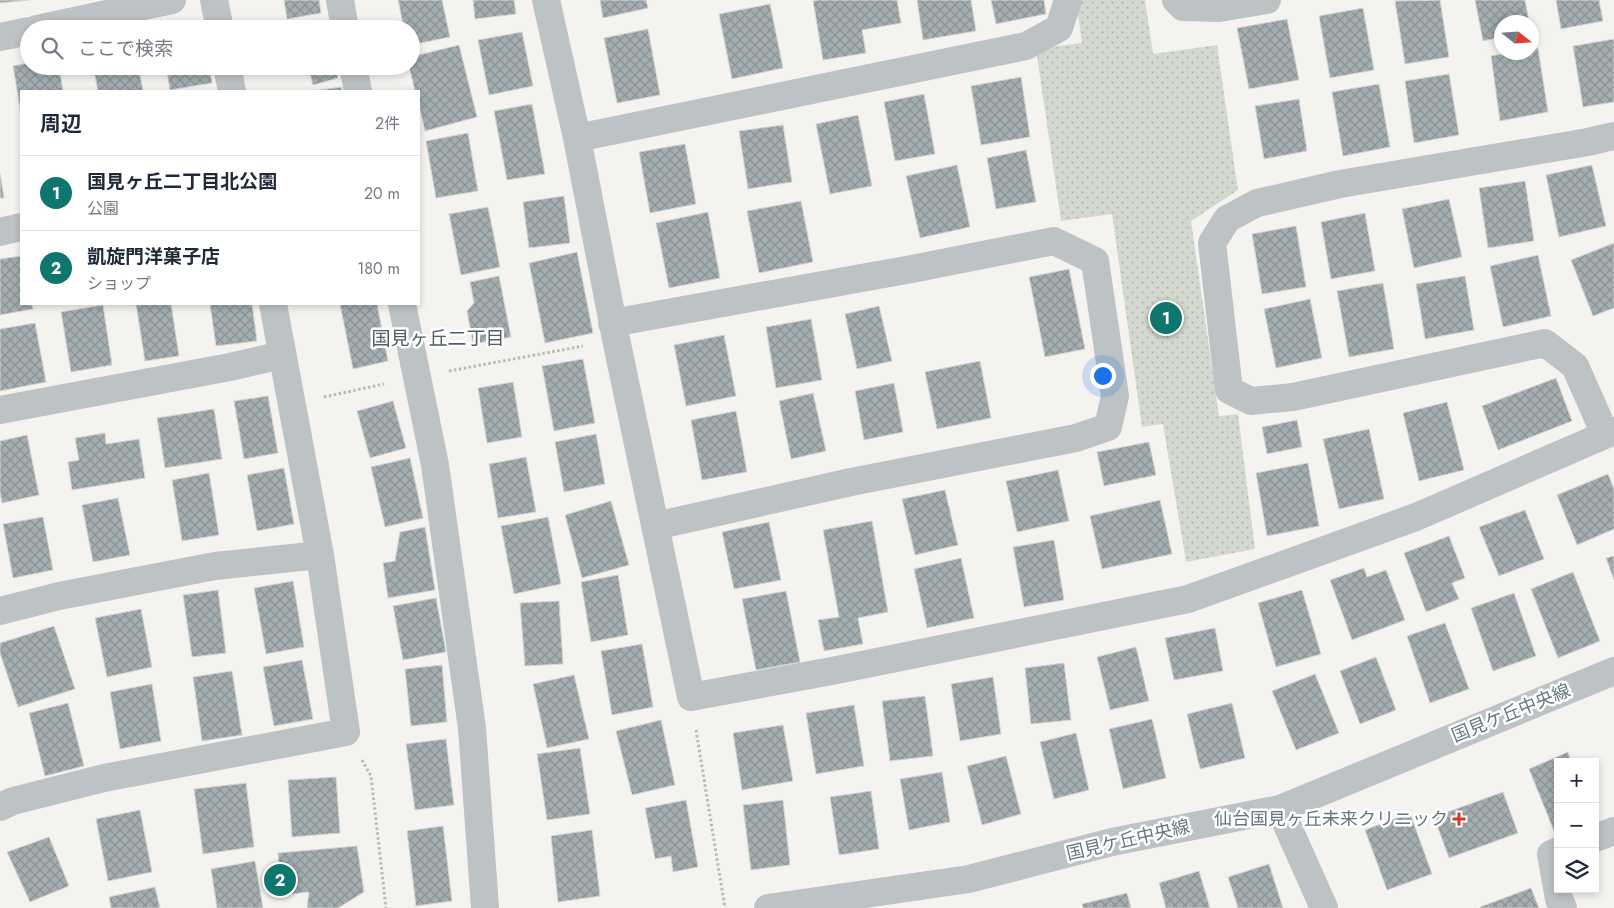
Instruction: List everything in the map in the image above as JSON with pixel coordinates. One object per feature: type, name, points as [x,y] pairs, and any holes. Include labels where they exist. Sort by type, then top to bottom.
[{"type":"street","points":[[79,20],[172,0]]},
{"type":"street","points":[[214,0],[218,20]]},
{"type":"street","points":[[340,0],[343,20]]},
{"type":"street","points":[[546,0],[691,697],[837,670],[1188,599],[1416,517],[1609,432],[1575,366],[1545,343],[1294,398],[1250,401],[1229,390],[1212,243],[1227,219],[1257,203],[1340,184],[1614,136]]},
{"type":"street","points":[[576,138],[1026,46],[1059,28],[1068,0]]},
{"type":"street","points":[[1176,0],[1183,7],[1219,8],[1267,0]]},
{"type":"street","points":[[0,37],[20,32]]},
{"type":"street","points":[[229,75],[232,90]]},
{"type":"street","points":[[355,75],[358,90]]},
{"type":"street","points":[[0,232],[20,228]]},
{"type":"street","points":[[614,331],[1054,241],[1094,261],[1115,396],[1108,428],[1076,438],[851,482],[655,526]]},
{"type":"street","points":[[0,807],[13,801],[104,778],[346,732],[320,555],[273,305]]},
{"type":"street","points":[[402,305],[435,465],[472,728],[485,908]]},
{"type":"street","points":[[0,410],[230,367],[282,355]]},
{"type":"street","points":[[0,611],[59,596],[215,566],[320,555]]},
{"type":"street","name":"国見ケ丘中央線","points":[[768,908],[969,879],[1112,842],[1280,809],[1614,671]]},
{"type":"street","points":[[1280,809],[1324,908]]},
{"type":"street","points":[[1599,837],[1614,831]]},
{"type":"street","points":[[1554,853],[1551,854],[1554,871]]},
{"type":"street","points":[[1558,893],[1563,908]]},
{"type":"path","points":[[292,404],[614,331]]},
{"type":"path","points":[[691,697],[726,908]]},
{"type":"path","points":[[346,732],[371,776],[386,908]]},
{"type":"shaded area","points":[[1076,0],[1145,0],[1153,54],[1217,45],[1238,190],[1191,221],[1219,416],[1238,414],[1255,549],[1186,562],[1163,424],[1142,427],[1112,214],[1061,221],[1036,49],[1082,43]]},
{"type":"building","points":[[0,0],[29,0],[0,3]]},
{"type":"building","points":[[284,0],[319,0],[321,13],[287,19]]},
{"type":"building","points":[[398,0],[442,0],[450,37],[420,43],[420,20],[402,20]]},
{"type":"building","points":[[473,0],[514,0],[516,14],[475,19]]},
{"type":"building","points":[[600,0],[646,0],[648,8],[603,18]]},
{"type":"building","points":[[897,0],[901,23],[862,30],[866,53],[823,60],[813,1]]},
{"type":"building","points":[[917,0],[971,0],[976,31],[923,40]]},
{"type":"building","points":[[991,0],[1044,0],[1046,14],[996,24]]},
{"type":"building","points":[[1440,0],[1449,57],[1405,64],[1395,1]]},
{"type":"building","points":[[1475,0],[1525,0],[1528,15],[1494,15],[1494,39],[1483,41]]},
{"type":"building","points":[[1556,0],[1599,0],[1603,21],[1561,29]]},
{"type":"building","points":[[770,4],[783,68],[732,79],[719,14]]},
{"type":"building","points":[[1363,8],[1374,70],[1330,78],[1319,16]]},
{"type":"building","points":[[1287,19],[1299,80],[1249,89],[1237,28]]},
{"type":"building","points":[[648,29],[660,95],[617,103],[604,38]]},
{"type":"building","points":[[522,32],[533,86],[489,95],[478,40]]},
{"type":"building","points":[[1614,39],[1614,102],[1583,107],[1573,46]]},
{"type":"building","points":[[459,45],[477,117],[425,131],[420,109],[420,90],[415,90],[411,75],[420,75],[420,55]]},
{"type":"building","points":[[1539,54],[1548,112],[1500,121],[1491,56],[1494,55],[1494,60],[1539,60]]},
{"type":"building","points":[[20,65],[20,75],[60,75],[63,90],[20,90],[20,108],[13,66]]},
{"type":"building","points":[[1449,74],[1459,135],[1414,143],[1405,81]]},
{"type":"building","points":[[95,75],[140,75],[143,90],[98,90]]},
{"type":"building","points":[[168,75],[211,75],[212,83],[170,90]]},
{"type":"building","points":[[310,75],[337,75],[338,78],[313,85]]},
{"type":"building","points":[[1021,77],[1030,137],[981,145],[971,86]]},
{"type":"building","points":[[1379,84],[1390,147],[1343,156],[1332,92]]},
{"type":"building","points":[[341,87],[342,90],[320,90]]},
{"type":"building","points":[[924,94],[935,154],[895,161],[884,102]]},
{"type":"building","points":[[1299,99],[1307,151],[1264,159],[1255,106]]},
{"type":"building","points":[[532,104],[545,174],[507,180],[494,111]]},
{"type":"building","points":[[858,115],[872,186],[830,194],[816,124]]},
{"type":"building","points":[[783,125],[792,182],[748,189],[739,131]]},
{"type":"building","points":[[468,133],[478,191],[436,198],[426,141]]},
{"type":"building","points":[[685,144],[696,204],[650,213],[639,152]]},
{"type":"building","points":[[1026,150],[1036,202],[996,209],[987,158]]},
{"type":"building","points":[[957,165],[970,227],[920,238],[906,176]]},
{"type":"building","points":[[1592,165],[1606,226],[1559,237],[1546,175]]},
{"type":"building","points":[[0,173],[4,198],[0,198]]},
{"type":"building","points":[[1525,181],[1534,241],[1488,248],[1479,188]]},
{"type":"building","points":[[564,196],[570,243],[529,248],[523,202]]},
{"type":"building","points":[[1449,199],[1462,257],[1414,268],[1402,209]]},
{"type":"building","points":[[801,201],[813,262],[759,273],[747,211]]},
{"type":"building","points":[[488,207],[500,267],[461,275],[449,214]]},
{"type":"building","points":[[708,212],[720,278],[669,288],[656,223]]},
{"type":"building","points":[[1365,213],[1375,271],[1331,279],[1321,222]]},
{"type":"building","points":[[1296,226],[1306,287],[1262,294],[1252,234]]},
{"type":"building","points":[[1614,243],[1614,308],[1593,316],[1571,260]]},
{"type":"building","points":[[577,252],[593,333],[545,343],[529,263]]},
{"type":"building","points":[[1538,255],[1551,316],[1503,327],[1490,266]]},
{"type":"building","points":[[20,256],[20,305],[32,305],[33,309],[0,315],[0,259]]},
{"type":"building","points":[[1069,269],[1085,349],[1045,357],[1029,277]]},
{"type":"building","points":[[499,276],[511,337],[473,344],[467,311],[474,303],[470,282]]},
{"type":"building","points":[[1465,276],[1474,330],[1425,339],[1416,284]]},
{"type":"building","points":[[1383,283],[1394,349],[1349,357],[1337,291]]},
{"type":"building","points":[[1310,299],[1322,358],[1276,368],[1264,309]]},
{"type":"building","points":[[103,305],[112,365],[71,372],[61,312]]},
{"type":"building","points":[[136,305],[171,305],[179,356],[145,361]]},
{"type":"building","points":[[210,305],[252,305],[257,341],[216,346]]},
{"type":"building","points":[[340,305],[377,305],[388,361],[353,369]]},
{"type":"building","points":[[879,306],[892,361],[857,369],[845,314]]},
{"type":"building","points":[[811,319],[822,380],[776,388],[766,327]]},
{"type":"building","points":[[35,323],[46,382],[0,391],[0,329]]},
{"type":"building","points":[[724,335],[736,396],[686,406],[674,345]]},
{"type":"building","points":[[583,359],[595,423],[554,431],[542,366]]},
{"type":"building","points":[[980,361],[991,418],[937,429],[925,372]]},
{"type":"building","points":[[1556,378],[1572,421],[1498,450],[1482,406]]},
{"type":"building","points":[[513,382],[522,437],[487,443],[478,388]]},
{"type":"building","points":[[894,383],[903,432],[864,440],[855,391]]},
{"type":"building","points":[[813,393],[826,451],[791,459],[779,401]]},
{"type":"building","points":[[268,396],[278,453],[244,459],[234,401]]},
{"type":"building","points":[[393,401],[406,448],[370,458],[357,411]]},
{"type":"building","points":[[1447,402],[1464,470],[1419,481],[1403,413]]},
{"type":"building","points":[[214,409],[222,459],[165,468],[157,418]]},
{"type":"building","points":[[736,411],[747,472],[702,480],[691,420]]},
{"type":"building","points":[[1297,420],[1302,447],[1267,454],[1262,427]]},
{"type":"building","points":[[1369,429],[1384,499],[1339,509],[1323,439]]},
{"type":"building","points":[[105,433],[106,444],[139,439],[145,478],[72,490],[68,462],[79,460],[75,438]]},
{"type":"building","points":[[596,434],[605,484],[564,492],[555,442]]},
{"type":"building","points":[[27,435],[39,495],[2,503],[0,492],[0,441]]},
{"type":"building","points":[[1149,442],[1156,475],[1104,486],[1097,452]]},
{"type":"building","points":[[526,457],[536,512],[498,518],[489,464]]},
{"type":"building","points":[[410,458],[423,518],[385,527],[371,467]]},
{"type":"building","points":[[1308,463],[1319,526],[1267,536],[1256,473]]},
{"type":"building","points":[[284,468],[294,524],[257,531],[247,475]]},
{"type":"building","points":[[1058,470],[1069,521],[1017,532],[1006,481]]},
{"type":"building","points":[[209,473],[219,535],[182,541],[172,480]]},
{"type":"building","points":[[1608,474],[1614,489],[1614,529],[1577,545],[1557,495]]},
{"type":"building","points":[[945,490],[958,545],[915,555],[902,499]]},
{"type":"building","points":[[118,498],[130,555],[93,562],[82,505]]},
{"type":"building","points":[[1160,500],[1172,554],[1102,569],[1090,516]]},
{"type":"building","points":[[611,501],[629,565],[582,578],[565,515]]},
{"type":"building","points":[[1525,510],[1544,559],[1499,576],[1479,527]]},
{"type":"building","points":[[43,517],[53,570],[13,578],[3,524]]},
{"type":"building","points":[[548,517],[561,584],[514,594],[501,526]]},
{"type":"building","points":[[872,521],[888,612],[858,618],[863,644],[824,651],[818,620],[839,617],[823,530]]},
{"type":"building","points":[[769,522],[781,580],[734,589],[722,532]]},
{"type":"building","points":[[425,527],[435,590],[388,598],[383,563],[395,561],[400,532]]},
{"type":"building","points":[[1449,536],[1465,578],[1452,583],[1459,599],[1426,612],[1404,553]]},
{"type":"building","points":[[1054,540],[1064,600],[1024,607],[1013,547]]},
{"type":"building","points":[[1614,556],[1614,580],[1606,558]]},
{"type":"building","points":[[961,558],[974,618],[927,628],[914,569]]},
{"type":"building","points":[[1364,568],[1367,577],[1386,570],[1405,620],[1352,640],[1330,580]]},
{"type":"building","points":[[1573,572],[1600,641],[1558,658],[1531,589]]},
{"type":"building","points":[[618,575],[628,635],[591,642],[581,582]]},
{"type":"building","points":[[293,581],[304,647],[266,654],[254,588]]},
{"type":"building","points":[[218,590],[226,653],[192,657],[183,595]]},
{"type":"building","points":[[1302,590],[1321,654],[1276,667],[1258,603]]},
{"type":"building","points":[[786,591],[800,662],[756,670],[742,599]]},
{"type":"building","points":[[1514,593],[1536,656],[1493,671],[1471,608]]},
{"type":"building","points":[[436,598],[446,652],[403,660],[393,606]]},
{"type":"building","points":[[559,601],[563,664],[525,666],[520,603]]},
{"type":"building","points":[[141,609],[152,667],[107,677],[95,618]]},
{"type":"building","points":[[1445,623],[1469,689],[1430,703],[1407,636]]},
{"type":"building","points":[[54,626],[75,689],[18,707],[0,653],[0,643]]},
{"type":"building","points":[[1215,628],[1223,671],[1174,680],[1165,638]]},
{"type":"building","points":[[642,644],[653,707],[612,715],[601,651]]},
{"type":"building","points":[[1136,647],[1149,701],[1110,710],[1097,657]]},
{"type":"building","points":[[1376,657],[1396,710],[1360,724],[1340,671]]},
{"type":"building","points":[[302,660],[313,719],[274,726],[263,667]]},
{"type":"building","points":[[1064,663],[1071,720],[1031,724],[1025,668]]},
{"type":"building","points":[[442,665],[447,722],[411,726],[405,669]]},
{"type":"building","points":[[232,671],[242,735],[202,741],[193,677]]},
{"type":"building","points":[[1315,674],[1339,733],[1296,750],[1272,691]]},
{"type":"building","points":[[574,675],[589,739],[547,748],[533,684]]},
{"type":"building","points":[[993,677],[1001,734],[960,741],[951,684]]},
{"type":"building","points":[[152,684],[161,741],[120,749],[110,692]]},
{"type":"building","points":[[925,696],[933,756],[890,761],[882,701]]},
{"type":"building","points":[[68,703],[84,766],[45,776],[29,713]]},
{"type":"building","points":[[1232,703],[1245,758],[1200,769],[1187,714]]},
{"type":"building","points":[[854,705],[864,766],[816,774],[806,713]]},
{"type":"building","points":[[1152,719],[1166,778],[1123,789],[1109,729]]},
{"type":"building","points":[[661,720],[675,785],[632,795],[616,731]]},
{"type":"building","points":[[783,725],[793,781],[742,790],[733,733]]},
{"type":"building","points":[[1076,733],[1089,790],[1054,799],[1040,742]]},
{"type":"building","points":[[446,739],[454,805],[415,810],[406,744]]},
{"type":"building","points":[[580,748],[590,814],[547,820],[537,754]]},
{"type":"building","points":[[1568,752],[1570,758],[1554,758]]},
{"type":"building","points":[[1006,756],[1021,814],[982,825],[967,766]]},
{"type":"building","points":[[1554,758],[1554,831],[1529,769]]},
{"type":"building","points":[[942,772],[950,822],[909,830],[900,779]]},
{"type":"building","points":[[336,777],[340,833],[292,837],[288,780]]},
{"type":"building","points":[[246,783],[254,847],[203,854],[194,789]]},
{"type":"building","points":[[871,791],[879,849],[839,855],[830,797]]},
{"type":"building","points":[[1503,792],[1518,833],[1449,858],[1434,817]]},
{"type":"building","points":[[686,800],[698,867],[673,872],[671,856],[655,859],[645,808]]},
{"type":"building","points":[[783,800],[790,865],[751,870],[743,805]]},
{"type":"building","points":[[140,810],[152,872],[108,881],[96,819]]},
{"type":"building","points":[[1410,813],[1432,874],[1387,890],[1365,830]]},
{"type":"building","points":[[443,826],[452,901],[416,906],[407,831]]},
{"type":"building","points":[[592,830],[600,896],[558,902],[551,836]]},
{"type":"building","points":[[49,837],[69,886],[30,902],[7,852]]},
{"type":"building","points":[[357,846],[364,892],[338,908],[307,908],[309,892],[282,895],[278,853]]},
{"type":"building","points":[[255,861],[263,908],[217,908],[211,869]]},
{"type":"building","points":[[1269,864],[1283,908],[1238,908],[1228,877]]},
{"type":"building","points":[[1199,871],[1210,908],[1166,908],[1159,883]]},
{"type":"building","points":[[155,887],[160,908],[111,908],[109,897]]},
{"type":"building","points":[[1531,888],[1539,908],[1480,908],[1480,907]]},
{"type":"building","points":[[1127,893],[1131,908],[1083,908],[1082,904]]},
{"type":"place","name":"国見ヶ丘二丁目北公園","points":[[1166,318]]},
{"type":"place","name":"仙台国見ヶ丘未来クリニック","points":[[1459,819]]},
{"type":"place","name":"凱旋門洋菓子店","points":[[280,880]]},
{"type":"district","name":"国見ヶ丘二丁目","points":[[438,338]]}]
